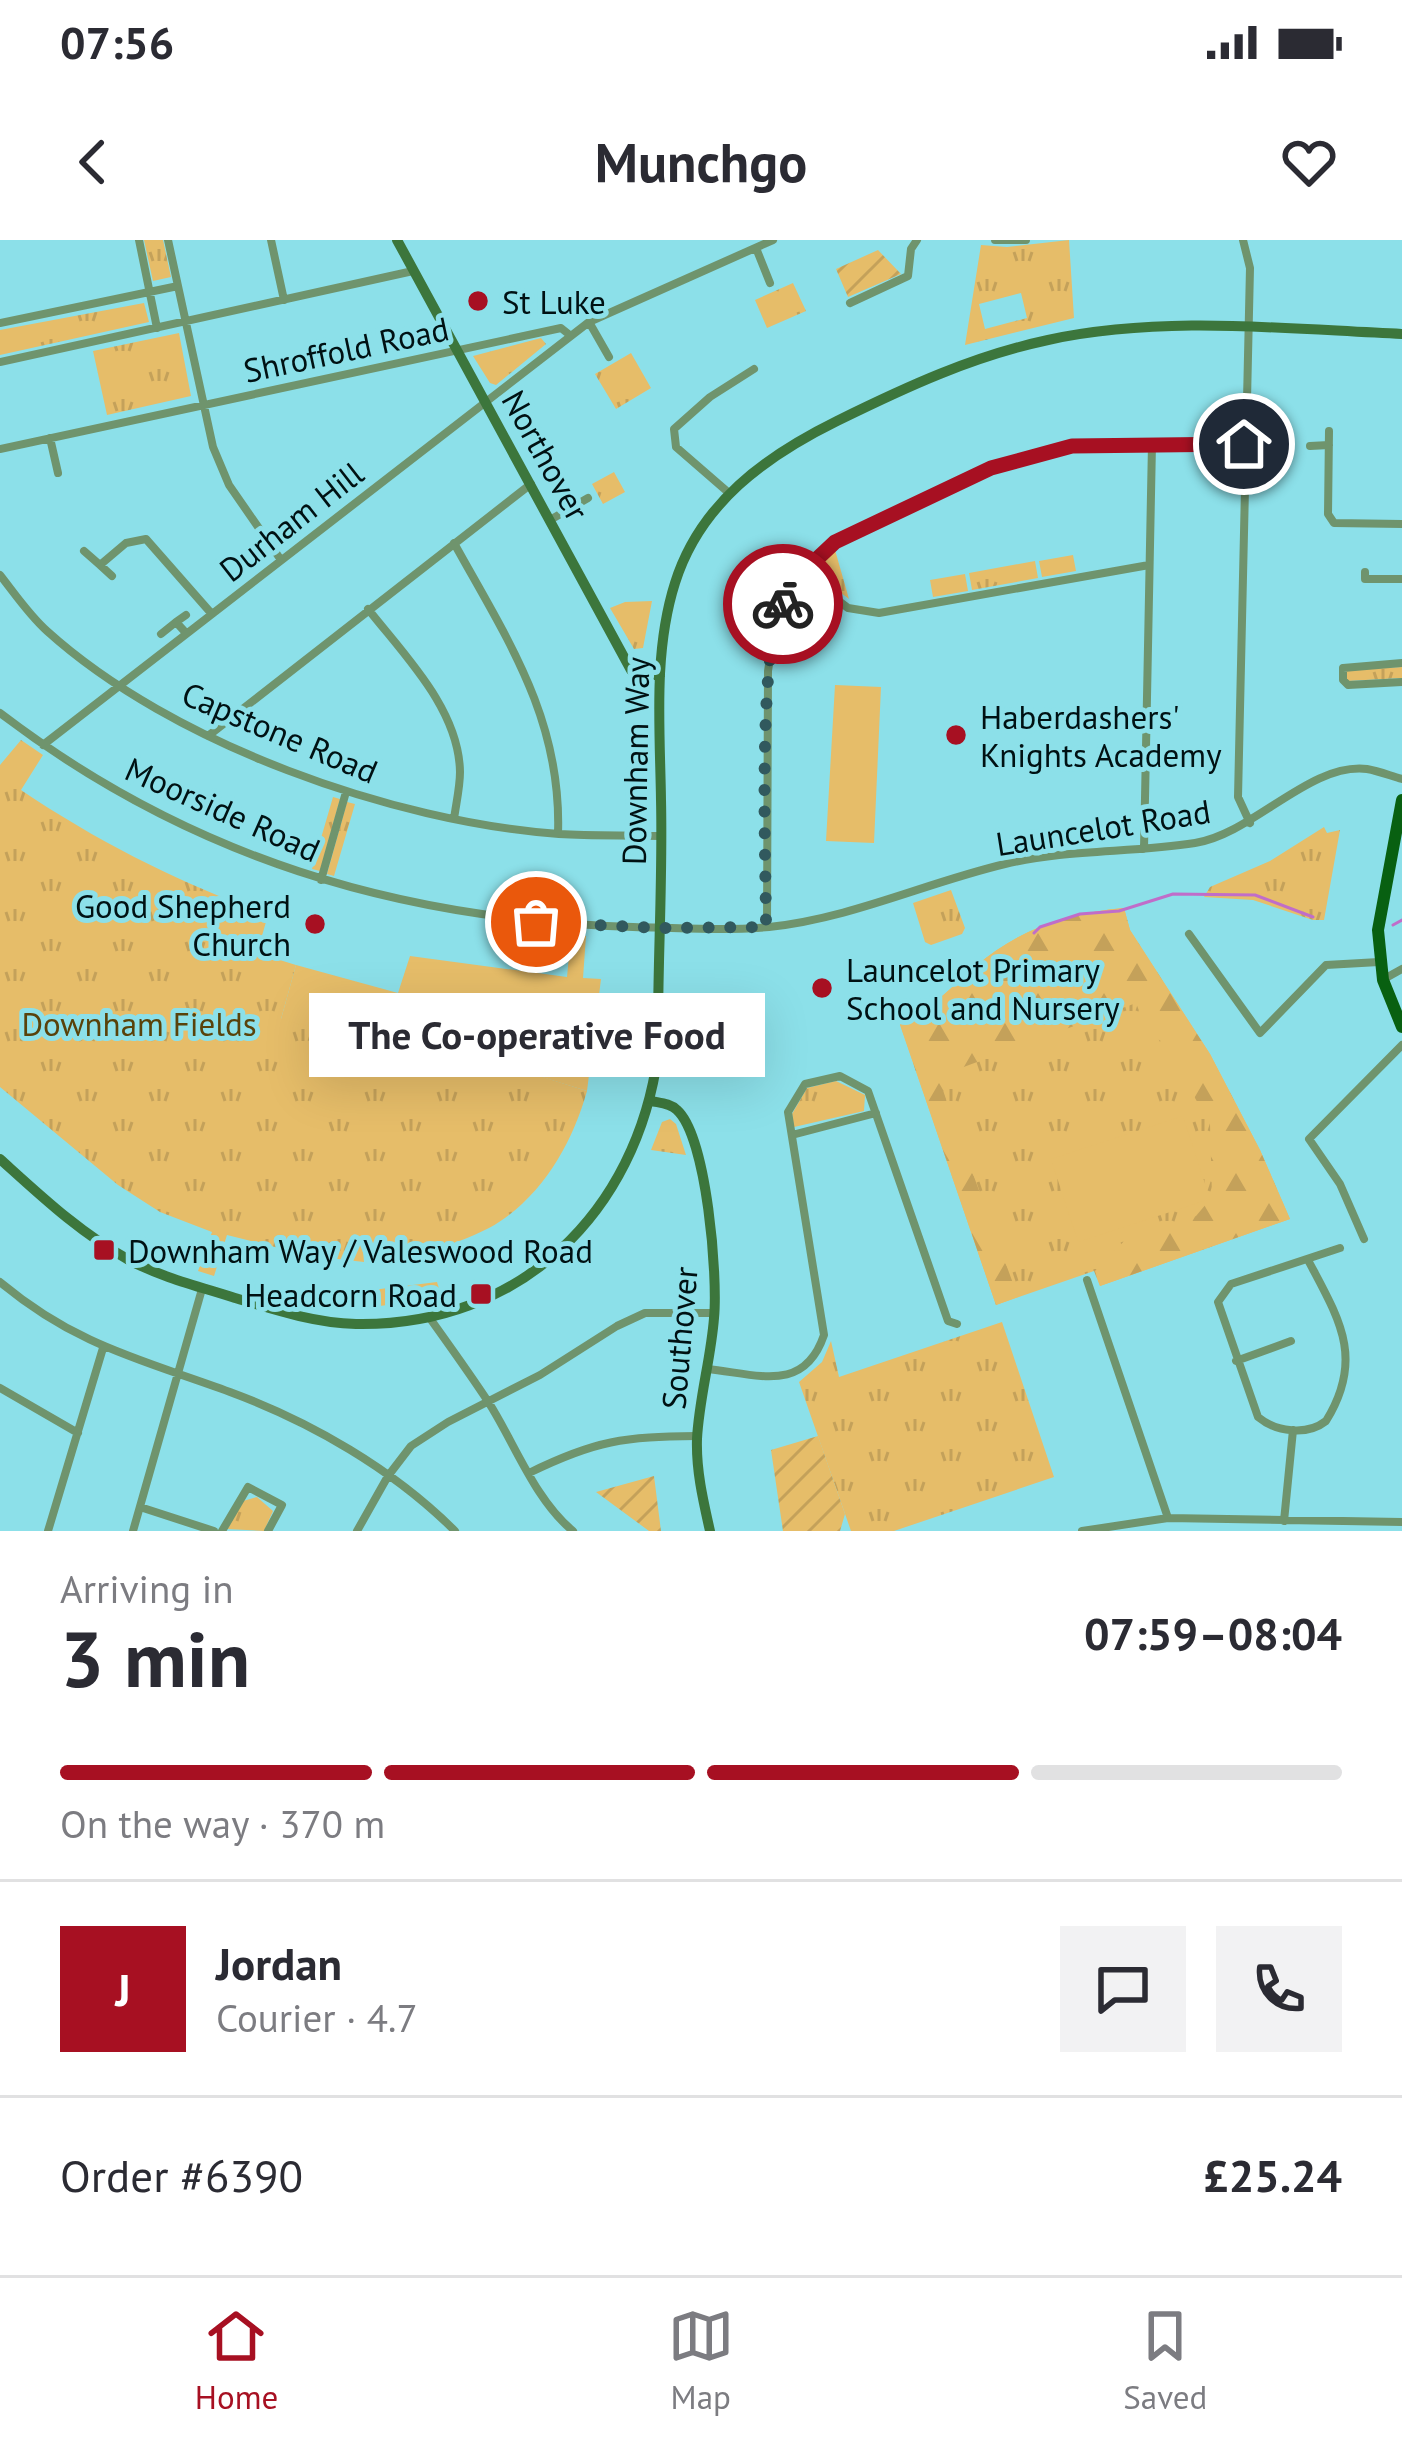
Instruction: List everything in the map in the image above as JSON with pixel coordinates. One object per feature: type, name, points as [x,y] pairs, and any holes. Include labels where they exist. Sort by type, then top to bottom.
[{"type":"main road","points":[[1402,800],[1381,899],[1379,962],[1402,1027]]},
{"type":"street","points":[[139,240],[157,328]]},
{"type":"street","points":[[168,240],[213,447],[229,485],[281,560]]},
{"type":"street","points":[[272,240],[284,300]]},
{"type":"street","name":"Northover","points":[[397,240],[631,670],[660,676]]},
{"type":"street","points":[[571,336],[589,322],[773,240]]},
{"type":"street","points":[[850,303],[908,277],[916,240]]},
{"type":"street","points":[[995,240],[1026,240]]},
{"type":"street","points":[[1244,240],[1250,268],[1238,797],[1250,823]]},
{"type":"street","points":[[753,245],[770,283]]},
{"type":"street","points":[[0,362],[415,271]]},
{"type":"street","points":[[0,323],[178,286]]},
{"type":"street","points":[[589,322],[609,357]]},
{"type":"street","name":"Downham Way","points":[[0,1159],[82,1231],[132,1262],[202,1288],[326,1321],[380,1324],[428,1317],[494,1294],[573,1242],[598,1212],[624,1172],[651,1101],[658,1054],[660,676],[670,602],[681,565],[729,494],[753,469],[797,440],[953,366],[1050,339],[1176,326],[1402,334]]},
{"type":"street","name":"Shroffold Road","points":[[0,449],[561,328],[571,336]]},
{"type":"street","name":"Durham Hill","points":[[43,746],[571,336]]},
{"type":"street","points":[[729,494],[676,447],[674,429],[710,397],[754,369]]},
{"type":"street","points":[[1329,430],[1331,524],[1402,524]]},
{"type":"street","points":[[50,438],[58,473]]},
{"type":"street","points":[[1144,849],[1152,444]]},
{"type":"street","points":[[766,927],[768,670],[777,613],[802,573],[835,542],[991,468],[1072,446],[1244,444]]},
{"type":"street","points":[[1310,446],[1329,446]]},
{"type":"street","points":[[208,736],[531,484]]},
{"type":"street","points":[[550,520],[589,498]]},
{"type":"street","points":[[100,565],[126,543],[146,539],[212,613]]},
{"type":"street","points":[[454,543],[529,679],[549,734],[556,773],[557,834]]},
{"type":"street","points":[[84,551],[112,576]]},
{"type":"street","points":[[802,573],[848,608],[879,613],[1149,565]]},
{"type":"street","name":"Capstone Road","points":[[0,575],[45,629],[119,684],[208,736],[346,792],[454,819],[557,834],[660,836]]},
{"type":"street","points":[[1365,580],[1402,579]]},
{"type":"street","points":[[368,609],[446,714],[460,772],[454,819]]},
{"type":"street","points":[[161,634],[186,615]]},
{"type":"street","points":[[176,622],[186,633]]},
{"type":"street","points":[[1402,663],[1346,665],[1343,680],[1348,685],[1402,682]]},
{"type":"street","name":"Moorside Road","points":[[0,713],[43,746],[175,821],[251,856],[321,880],[494,919],[658,928]]},
{"type":"street","name":"Launcelot Road","points":[[658,928],[766,927],[838,916],[1004,864],[1201,842],[1250,823],[1330,774],[1364,768],[1402,779]]},
{"type":"street","points":[[321,880],[346,792]]},
{"type":"street","points":[[1189,934],[1260,1033],[1326,965],[1379,962]]},
{"type":"street","points":[[1382,980],[1402,970]]},
{"type":"street","points":[[1364,1239],[1340,1184],[1309,1139],[1402,1045]]},
{"type":"street","points":[[707,1369],[790,1377],[815,1359],[824,1336],[788,1112],[805,1084],[840,1076],[868,1090],[948,1321],[957,1324]]},
{"type":"street","name":"Southover","points":[[651,1101],[679,1111],[697,1155],[710,1227],[715,1313],[697,1436],[710,1531]]},
{"type":"street","points":[[792,1135],[876,1113]]},
{"type":"street","points":[[1308,1260],[1338,1316],[1348,1371],[1321,1427],[1293,1430],[1269,1426],[1258,1417],[1217,1309],[1231,1284],[1340,1248]]},
{"type":"street","points":[[1088,1280],[1168,1518]]},
{"type":"street","points":[[0,1282],[49,1319],[103,1348],[228,1391],[311,1426],[388,1476],[454,1531]]},
{"type":"street","points":[[133,1531],[202,1288]]},
{"type":"street","points":[[357,1531],[411,1446],[645,1313],[715,1313]]},
{"type":"street","points":[[428,1317],[489,1402],[529,1473],[573,1531]]},
{"type":"street","points":[[1236,1360],[1291,1341]]},
{"type":"street","points":[[48,1531],[103,1348]]},
{"type":"street","points":[[0,1388],[78,1433]]},
{"type":"street","points":[[1273,1531],[1285,1521],[1293,1430]]},
{"type":"street","points":[[529,1473],[571,1452],[625,1437],[697,1436]]},
{"type":"street","points":[[140,1508],[218,1531],[248,1487],[282,1505],[268,1531]]},
{"type":"street","points":[[1082,1531],[1168,1518],[1377,1526],[1402,1522]]},
{"type":"green space","points":[[144,240],[163,240],[171,277],[153,281]]},
{"type":"green space","points":[[1069,240],[1074,318],[965,345],[981,245]],"holes":[[[1021,293],[1027,318],[985,329],[979,304]]]},
{"type":"green space","points":[[878,250],[901,274],[848,297],[836,269]]},
{"type":"green space","points":[[793,283],[806,311],[767,328],[755,300]]},
{"type":"green space","points":[[144,303],[149,322],[0,355],[0,330]]},
{"type":"green space","points":[[179,333],[191,396],[107,415],[93,351]]},
{"type":"green space","points":[[541,338],[546,344],[496,385],[473,356]]},
{"type":"green space","points":[[631,353],[651,388],[616,409],[595,374]]},
{"type":"green space","points":[[614,472],[625,492],[603,504],[592,484]]},
{"type":"green space","points":[[835,550],[849,599],[815,573]]},
{"type":"green space","points":[[1073,555],[1076,571],[1042,577],[1039,561]]},
{"type":"green space","points":[[1035,561],[1038,578],[972,590],[969,573]]},
{"type":"green space","points":[[965,574],[968,591],[933,597],[930,580]]},
{"type":"green space","points":[[806,584],[841,611],[788,609]]},
{"type":"green space","points":[[652,601],[643,648],[634,649],[610,608]]},
{"type":"green space","points":[[1402,667],[1402,678],[1347,681],[1346,670]]},
{"type":"green space","points":[[835,685],[881,687],[874,843],[826,841]]},
{"type":"green space","name":"Downham Fields","points":[[21,740],[43,755],[21,790],[140,860],[268,915],[257,953],[296,965],[281,1019],[343,1003],[415,1028],[425,998],[448,1004],[436,1043],[587,1091],[563,1151],[538,1187],[489,1228],[427,1253],[425,1243],[363,1251],[364,1262],[311,1256],[227,1235],[214,1276],[198,1271],[212,1232],[160,1212],[118,1185],[0,1087],[0,765]]},
{"type":"green space","points":[[333,797],[340,799],[320,871],[312,869]]},
{"type":"green space","points":[[347,802],[355,804],[334,876],[327,874]]},
{"type":"green space","points":[[1324,827],[1327,833],[1340,830],[1324,920],[1253,900],[1204,897],[1210,887],[1270,861]]},
{"type":"green space","points":[[951,890],[965,928],[962,934],[931,945],[925,942],[913,903]]},
{"type":"green space","points":[[1124,908],[1130,930],[1210,1054],[1290,1219],[1100,1286],[1094,1271],[996,1305],[900,1025],[992,953],[1027,933],[1083,914]]},
{"type":"green space","points":[[1124,908],[1130,930],[1210,1054],[1290,1219],[1100,1286],[1095,1271],[1130,1235],[1196,1216],[1212,1197],[1210,1124],[1195,1098],[1184,1058],[1147,1031],[1136,1003],[961,1068],[943,1092],[1018,1297],[996,1305],[900,1024],[930,1006],[992,953],[1027,933],[1083,914]]},
{"type":"green space","points":[[571,935],[586,936],[583,978],[601,979],[587,1091],[436,1044],[447,1005],[425,998],[416,1028],[390,1023],[391,1016],[343,1003],[334,1034],[281,1019],[296,965],[398,993],[410,956],[567,977]]},
{"type":"green space","points":[[836,1081],[865,1095],[864,1111],[794,1127],[792,1114],[807,1088]]},
{"type":"green space","points":[[1183,1116],[1210,1199],[1078,1242],[1051,1159]]},
{"type":"green space","points":[[670,1119],[686,1155],[651,1150],[662,1122]]},
{"type":"green space","points":[[437,1282],[442,1298],[364,1308],[364,1291]]},
{"type":"green space","points":[[1002,1322],[1054,1477],[894,1531],[851,1531],[799,1382],[822,1362],[831,1341],[839,1377]]},
{"type":"green space","points":[[818,1436],[845,1514],[840,1531],[783,1531],[771,1450]]},
{"type":"green space","points":[[654,1476],[661,1531],[649,1531],[596,1492]]},
{"type":"green space","points":[[257,1497],[273,1511],[264,1531],[227,1529],[243,1501]]},
{"type":"waterway","points":[[1034,933],[1080,914],[1119,911],[1173,894],[1255,895],[1313,917]]},
{"type":"waterway","points":[[1393,925],[1402,920]]},
{"type":"way so far","points":[[536,922],[766,927],[768,670],[777,613],[783,604]]},
{"type":"place","name":"St Luke","points":[[478,301]]},
{"type":"place","name":"Haberdashers' Knights Academy","points":[[956,735]]},
{"type":"place","name":"The Co-operative Food","points":[[536,922]]},
{"type":"place","name":"Good Shepherd Church","points":[[315,924]]},
{"type":"place","name":"Launcelot Primary School and Nursery","points":[[822,988]]},
{"type":"place","name":"Downham Way / Valeswood Road","points":[[104,1250]]},
{"type":"place","name":"Headcorn Road","points":[[481,1294]]},
{"type":"route","points":[[783,604],[802,573],[835,542],[991,468],[1072,446],[1244,444]]}]
